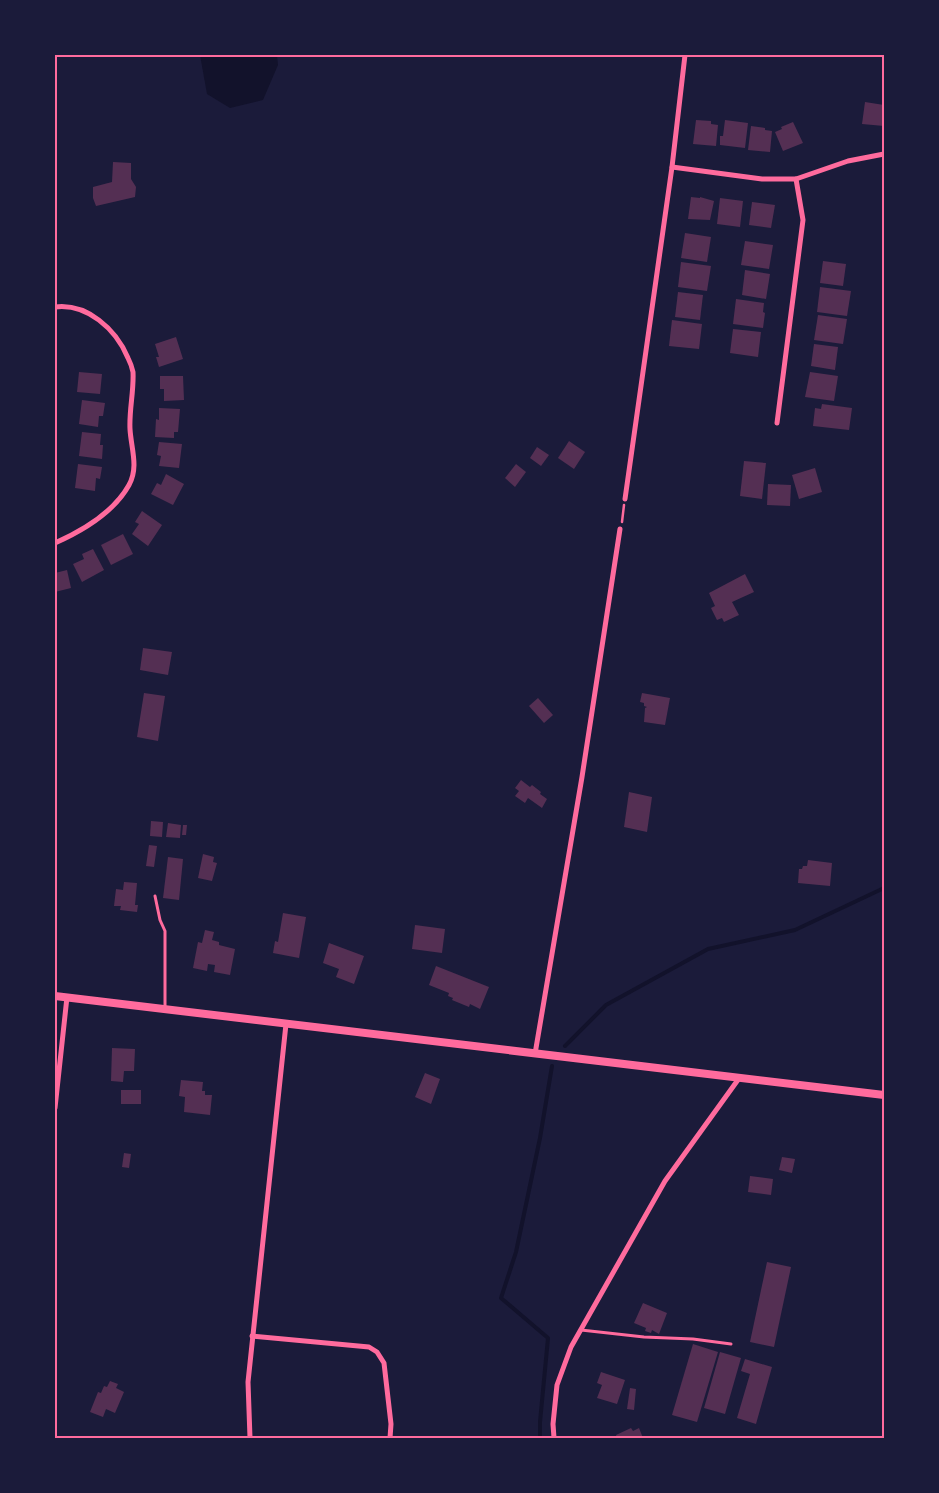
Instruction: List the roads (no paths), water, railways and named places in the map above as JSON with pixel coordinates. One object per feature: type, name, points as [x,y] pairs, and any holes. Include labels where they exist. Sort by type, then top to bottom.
[{"type":"street","points":[[625,499],[672,166],[685,55]]},
{"type":"street","points":[[672,166],[762,179],[796,179],[848,161],[884,154]]},
{"type":"street","points":[[777,423],[803,220],[796,179]]},
{"type":"street","points":[[55,307],[77,308],[89,314],[104,324],[116,336],[125,351],[133,369],[130,429],[134,468],[130,484],[117,502],[103,514],[68,537],[55,543]]},
{"type":"street","points":[[535,1054],[582,777],[620,529]]},
{"type":"street","points":[[55,996],[884,1095]]},
{"type":"street","points":[[55,1108],[67,997]]},
{"type":"street","points":[[250,1438],[248,1382],[252,1336],[286,1024]]},
{"type":"street","points":[[554,1438],[553,1424],[557,1385],[570,1347],[665,1181],[740,1077]]},
{"type":"street","points":[[252,1336],[369,1347],[377,1352],[384,1363],[391,1424],[390,1438]]},
{"type":"lane","points":[[155,896],[160,920],[165,931],[165,1009]]},
{"type":"lane","points":[[580,1330],[644,1337],[693,1339],[730,1344]]},
{"type":"waterway","points":[[565,1046],[606,1005],[708,949],[795,930],[884,888]]},
{"type":"waterway","points":[[540,1438],[548,1338],[501,1298],[516,1252],[540,1138],[552,1066]]}]
